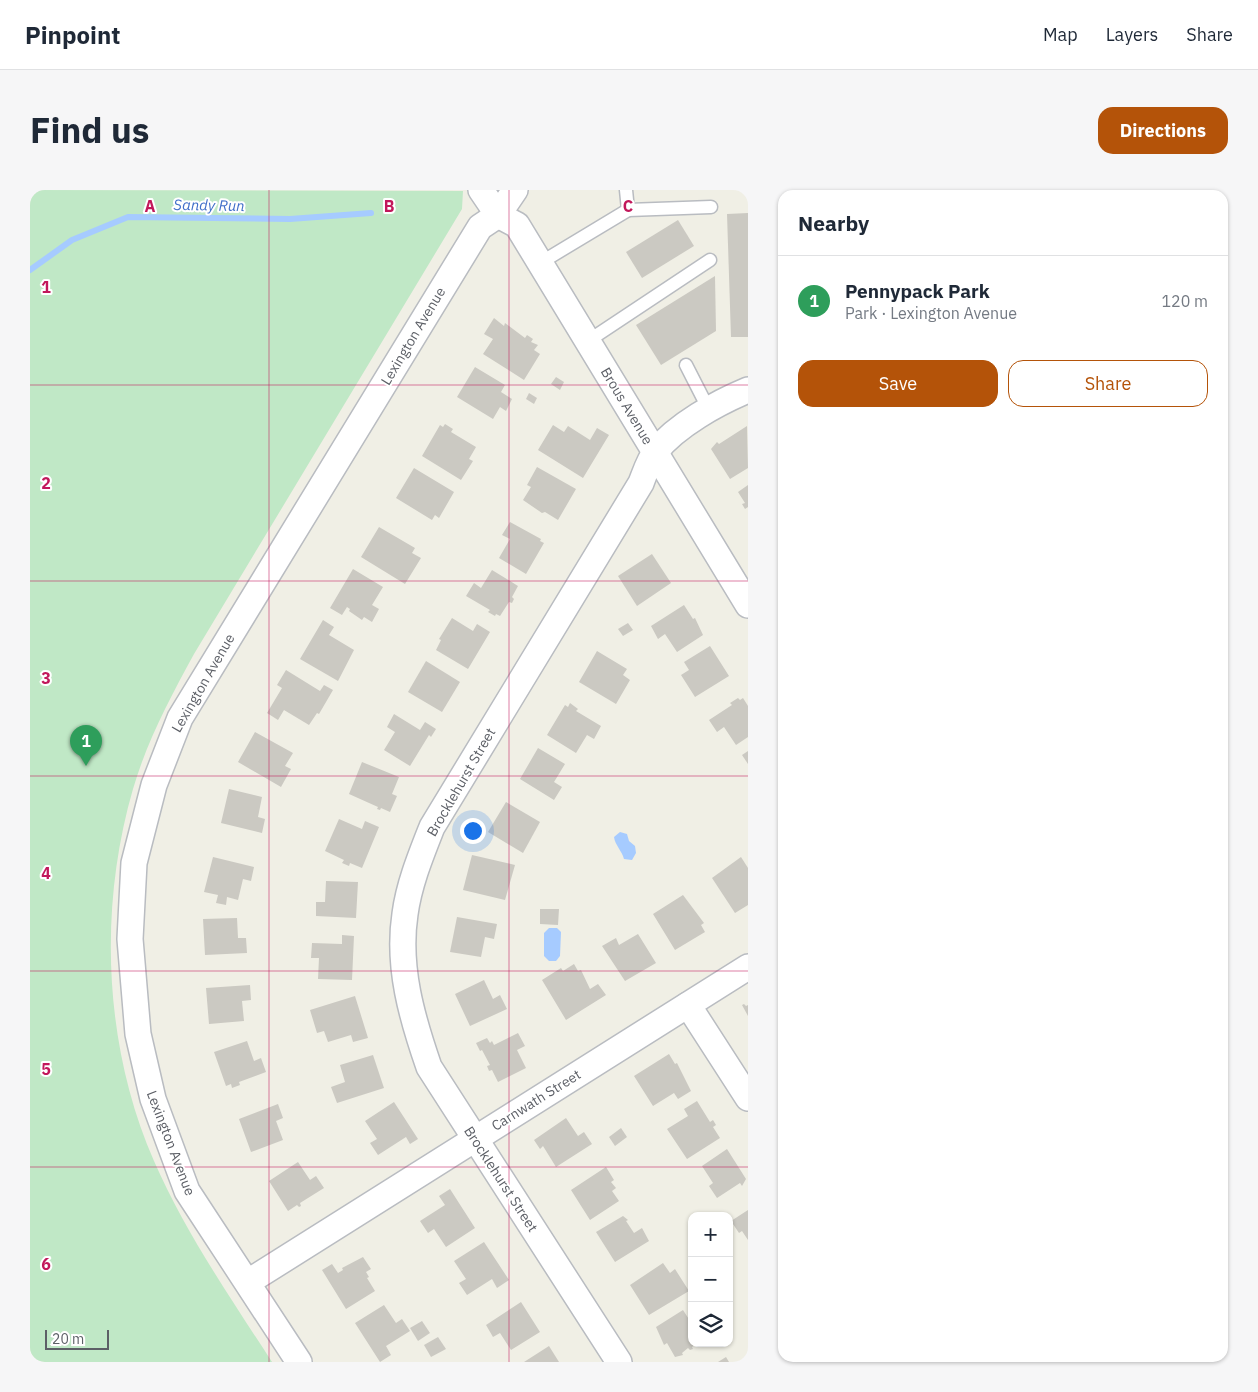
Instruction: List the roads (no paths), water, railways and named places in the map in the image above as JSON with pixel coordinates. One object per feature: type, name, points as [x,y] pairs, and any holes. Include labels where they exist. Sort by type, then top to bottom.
[{"type":"street","points":[[481,190],[498,215]]},
{"type":"street","name":"Lexington Avenue","points":[[299,1362],[187,1191],[153,1100],[138,1034],[130,939],[134,864],[154,785],[180,718],[480,227],[498,215],[515,190]]},
{"type":"street","name":"Brous Avenue","points":[[498,215],[517,225],[748,605]]},
{"type":"street","points":[[655,452],[672,436],[721,401],[748,390]]},
{"type":"street","name":"Brocklehurst Street","points":[[619,1362],[429,1067],[412,1020],[403,969],[404,914],[415,871],[432,827],[641,482],[655,452]]},
{"type":"street","name":"Carnwath Street","points":[[248,1282],[748,967]]},
{"type":"street","points":[[688,1005],[748,1098]]},
{"type":"lane","points":[[626,190],[628,210]]},
{"type":"lane","points":[[540,263],[628,210],[711,206]]},
{"type":"lane","points":[[588,341],[710,260]]},
{"type":"lane","points":[[686,365],[709,410]]},
{"type":"water","points":[[620,832],[627,834],[629,841],[635,846],[636,853],[632,860],[624,859],[616,843],[614,837]]},
{"type":"water","points":[[549,928],[557,928],[561,932],[560,956],[556,961],[549,961],[544,956],[544,933]]},
{"type":"waterway","name":"Sandy Run","points":[[30,270],[72,240],[128,217],[290,219],[371,213]]},
{"type":"place","name":"Pennypack Park","points":[[86,766]]}]
